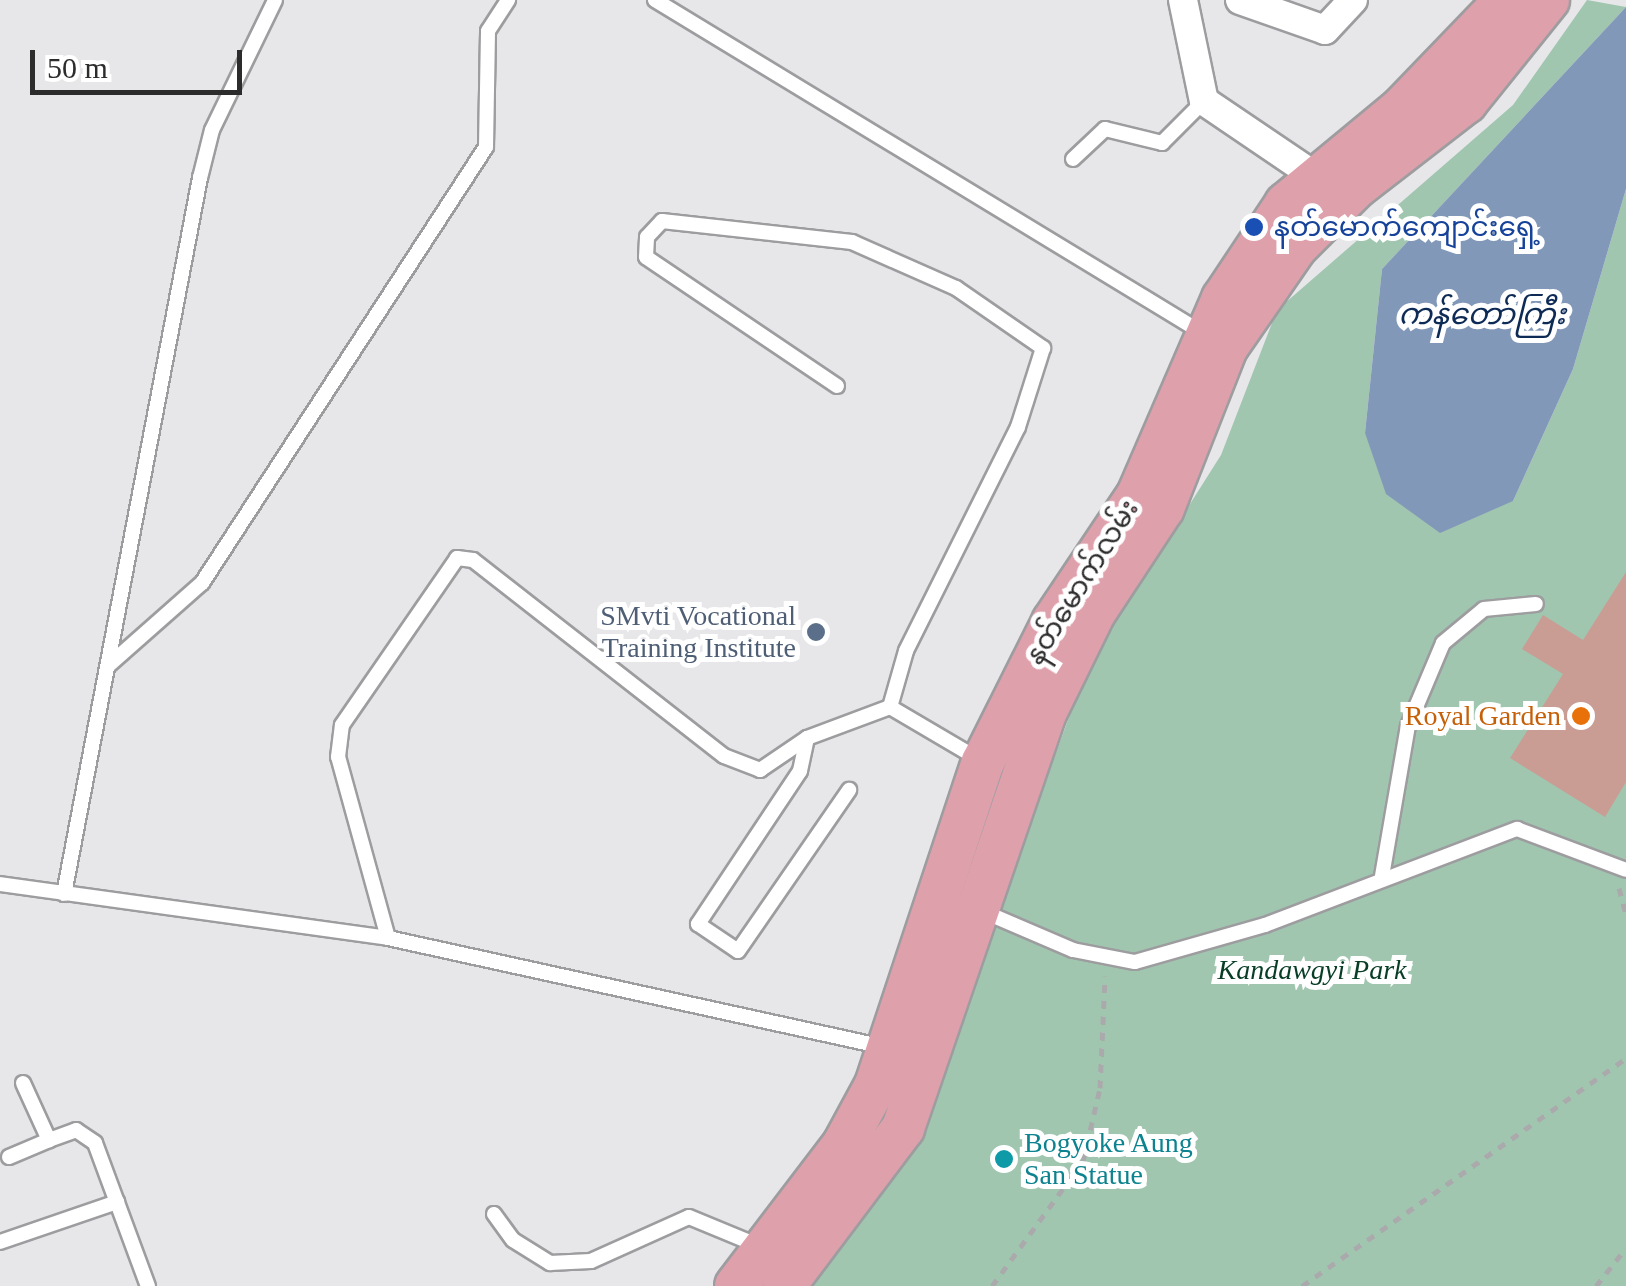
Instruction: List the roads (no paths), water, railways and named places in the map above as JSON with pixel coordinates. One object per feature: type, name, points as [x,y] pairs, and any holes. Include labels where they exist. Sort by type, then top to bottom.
[{"type":"main road","name":"နတ်မောက်လမ်း","points":[[1002,769],[1094,613],[1163,508],[1226,348],[1330,186],[1506,0]]},
{"type":"main road","name":"နတ်မောက်လမ်း","points":[[784,1286],[876,1173],[930,1059],[957,908],[1053,622],[1138,495],[1204,334],[1268,228],[1466,102],[1548,0]]},
{"type":"main road","name":"နတ်မောက်လမ်း","points":[[736,1286],[844,1144],[886,1048],[957,908]]},
{"type":"street","points":[[1183,0],[1204,101],[1330,186]]},
{"type":"street","points":[[1240,0],[1325,30],[1353,0]]},
{"type":"lane","points":[[64,894],[200,178],[212,130],[275,0]]},
{"type":"lane","points":[[109,664],[202,582],[486,146],[488,31],[508,0]]},
{"type":"lane","points":[[655,0],[1204,334]]},
{"type":"lane","points":[[1073,159],[1105,129],[1162,143],[1204,101]]},
{"type":"lane","points":[[837,386],[646,256],[647,237],[662,221],[852,242],[956,288],[1043,348],[1025,410],[906,652],[890,706]]},
{"type":"lane","points":[[388,938],[338,757],[342,726],[457,558],[473,560],[724,756],[760,770],[807,738],[890,706]]},
{"type":"lane","points":[[1382,876],[1408,726],[1443,643],[1484,609],[1536,604]]},
{"type":"lane","points":[[890,706],[1002,769]]},
{"type":"lane","points":[[807,738],[800,772],[698,924],[738,950],[848,790]]},
{"type":"lane","points":[[957,908],[1104,956],[1135,962],[1265,926],[1382,876],[1516,829],[1626,870]]},
{"type":"lane","points":[[0,884],[388,938],[930,1059]]},
{"type":"lane","points":[[23,1082],[48,1140]]},
{"type":"lane","points":[[9,1157],[48,1140],[85,1133],[148,1286]]},
{"type":"lane","points":[[0,1242],[116,1202]]},
{"type":"lane","points":[[494,1214],[513,1240],[550,1263],[591,1262],[689,1217],[764,1248]]},
{"type":"water","name":"ကန်တော်ကြီး","points":[[1626,7],[1626,189],[1573,369],[1513,501],[1440,533],[1386,494],[1365,433],[1382,269]]},
{"type":"place","name":"နတ်မောက်ကျောင်းရှေ့","points":[[1254,227]]},
{"type":"place","name":"SMvti Vocational Training Institute","points":[[816,632]]},
{"type":"place","name":"Royal Garden","points":[[1581,716]]},
{"type":"place","name":"Bogyoke Aung San Statue","points":[[1004,1159]]},
{"type":"park label","name":"Kandawgyi Park","points":[[1312,970]]}]
